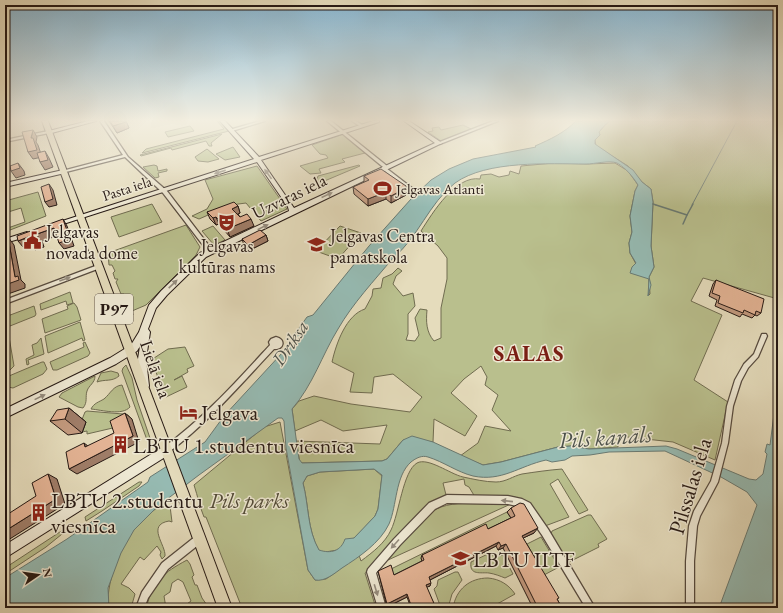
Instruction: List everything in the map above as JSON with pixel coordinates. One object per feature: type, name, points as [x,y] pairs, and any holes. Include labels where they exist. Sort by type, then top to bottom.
[{"type":"main road","name":"Lielā iela","points":[[55,150],[225,608]]},
{"type":"main road","points":[[249,150],[292,207],[292,212]]},
{"type":"main road","name":"Pasta iela","points":[[48,228],[290,150]]},
{"type":"main road","name":"Uzvaras iela","points":[[129,352],[138,343],[152,307],[164,293],[203,255],[384,167],[424,150]]},
{"type":"main road","points":[[5,185],[63,172]]},
{"type":"main road","points":[[5,241],[34,232]]},
{"type":"main road","name":"Uzvaras iela","points":[[144,391],[142,359],[146,324]]},
{"type":"main road","points":[[5,414],[129,352]]},
{"type":"main road","points":[[5,552],[166,450]]},
{"type":"street","points":[[122,150],[126,156],[163,190],[211,252]]},
{"type":"street","points":[[364,150],[411,189]]},
{"type":"street","points":[[63,172],[126,156]]},
{"type":"street","points":[[5,302],[98,267]]},
{"type":"street","name":"Pilssalas iela","points":[[690,608],[690,561],[693,526],[697,514],[714,482],[727,429],[730,406],[738,380],[746,366],[756,355],[764,336]]},
{"type":"street","points":[[166,450],[202,420],[273,346]]},
{"type":"street","points":[[382,608],[371,572],[396,542],[432,506],[447,499],[508,500],[522,503],[527,506],[545,532],[591,608]]},
{"type":"street","points":[[140,608],[145,595],[165,566],[199,539]]},
{"type":"green space","points":[[145,150],[155,150],[142,153]]},
{"type":"green space","points":[[161,150],[165,150],[141,156],[140,155]]},
{"type":"green space","points":[[208,150],[219,159],[208,162],[198,161],[195,157]]},
{"type":"green space","points":[[227,150],[235,150],[240,157],[225,160],[216,154]]},
{"type":"green space","points":[[316,150],[361,150],[365,153],[342,159],[345,162],[319,169],[321,173],[310,174],[300,166],[328,158],[326,155],[320,154]]},
{"type":"green space","points":[[602,150],[778,150],[778,299],[703,278],[691,301],[722,315],[694,380],[728,402],[715,460],[673,442],[618,436],[618,447],[589,449],[571,446],[558,447],[501,462],[483,465],[460,456],[478,443],[485,426],[511,431],[492,410],[498,395],[485,385],[487,377],[481,366],[464,379],[451,393],[477,416],[465,436],[434,419],[433,442],[403,440],[387,459],[382,461],[300,463],[296,441],[380,444],[387,425],[343,431],[321,420],[295,431],[292,409],[299,401],[314,396],[351,404],[410,412],[422,397],[393,374],[374,377],[372,393],[350,392],[354,373],[332,362],[339,339],[347,324],[358,312],[365,309],[372,296],[373,289],[381,288],[383,278],[392,274],[398,268],[402,271],[396,276],[393,284],[403,296],[413,293],[415,306],[408,314],[408,334],[406,340],[415,341],[419,335],[415,318],[420,309],[427,310],[427,326],[431,338],[434,341],[441,338],[441,308],[447,279],[447,258],[438,246],[421,231],[446,196],[462,183],[471,179],[480,179],[481,175],[491,174],[499,177],[509,175],[510,171],[519,174],[521,166],[554,163],[615,163],[628,171],[638,185],[635,191],[630,216],[632,232],[629,243],[630,253],[636,264],[649,279],[649,295],[650,294],[649,277],[654,267],[651,246],[653,202],[651,189],[642,182],[628,166]]},
{"type":"green space","points":[[154,165],[157,166],[158,171],[167,169],[167,171],[158,173],[159,177],[155,178],[143,167]]},
{"type":"green space","points":[[359,165],[360,166],[315,185],[318,176]]},
{"type":"green space","points":[[257,166],[287,209],[261,221],[246,203],[231,205],[199,219],[192,216],[207,209],[213,199],[205,180]]},
{"type":"green space","points":[[38,192],[46,216],[5,232],[5,229],[25,222],[21,208],[5,213],[5,201]]},
{"type":"green space","points":[[152,204],[162,222],[119,237],[111,217]]},
{"type":"green space","points":[[186,225],[200,247],[196,255],[146,305],[132,311],[133,315],[130,315],[127,308],[128,305],[126,305],[123,297],[124,294],[121,294],[116,282],[118,279],[115,279],[113,273],[115,271],[112,265],[109,265],[108,253]]},
{"type":"green space","points":[[213,226],[225,240],[214,245],[202,231]]},
{"type":"green space","points":[[340,226],[361,233],[338,259],[316,251]]},
{"type":"green space","points":[[70,292],[73,303],[67,305],[66,301],[41,310],[40,304]]},
{"type":"green space","points":[[74,303],[77,307],[81,320],[45,333],[42,319],[68,309],[67,306]]},
{"type":"green space","points":[[34,306],[35,316],[5,328],[5,317]]},
{"type":"green space","points":[[80,322],[85,340],[83,341],[82,338],[48,353],[45,336]]},
{"type":"green space","points":[[8,331],[14,366],[5,375],[5,332]]},
{"type":"green space","points":[[41,338],[44,354],[28,360],[29,364],[27,365],[26,359],[34,355],[32,345],[37,343]]},
{"type":"green space","points":[[85,342],[90,353],[88,356],[57,370],[53,370],[50,362],[84,347],[83,343]]},
{"type":"green space","points":[[185,347],[194,366],[187,369],[188,372],[174,380],[182,376],[187,387],[166,397],[151,360],[168,349]]},
{"type":"green space","points":[[44,362],[47,369],[43,374],[13,388],[8,387],[7,379],[9,376]]},
{"type":"green space","points":[[126,365],[132,378],[137,400],[151,441],[147,440],[122,371]]},
{"type":"green space","points":[[111,371],[118,373],[119,376],[114,379],[97,382],[101,373]]},
{"type":"green space","points":[[95,376],[87,391],[83,408],[59,397],[62,393]]},
{"type":"green space","points":[[122,385],[130,407],[126,410],[117,412],[91,409],[95,404],[104,399],[114,388]]},
{"type":"green space","points":[[85,412],[123,414],[128,415],[132,419],[117,427],[87,434],[87,431],[82,432],[85,422],[81,422]]},
{"type":"green space","name":"Pils parks","points":[[280,422],[308,570],[315,580],[326,579],[359,555],[361,561],[382,543],[394,523],[408,475],[417,463],[427,462],[463,477],[492,482],[500,482],[522,474],[562,469],[588,510],[579,514],[558,479],[550,484],[569,517],[545,526],[531,505],[519,498],[504,496],[475,497],[469,487],[465,485],[464,479],[443,483],[446,495],[426,508],[371,571],[365,573],[376,608],[242,608],[206,517],[204,517],[202,513],[194,485],[264,427]]},
{"type":"green space","points":[[374,469],[382,476],[378,509],[375,516],[354,538],[338,550],[325,552],[319,551],[310,526],[303,483],[307,476],[320,472]]},
{"type":"green space","points":[[139,482],[142,482],[139,486],[86,521],[85,517]]},
{"type":"green space","points":[[164,502],[166,507],[170,506],[172,522],[169,521],[162,523],[158,531],[165,556],[162,559],[160,555],[161,552],[157,546],[144,560],[140,557],[121,584],[129,588],[135,594],[131,608],[109,608],[108,599],[111,578],[119,556],[129,536],[145,518]]},
{"type":"green space","points":[[487,502],[513,503],[388,560],[386,559],[412,530],[434,510],[452,504]]},
{"type":"green space","points":[[507,512],[512,520],[421,558],[423,564],[394,578],[391,569]]},
{"type":"green space","points":[[591,515],[607,539],[598,544],[599,547],[569,562],[566,561],[551,534],[552,531]]},
{"type":"green space","points":[[66,528],[67,530],[46,547],[5,574],[5,568]]},
{"type":"green space","points":[[541,537],[559,567],[544,575],[527,544]]},
{"type":"green space","points":[[490,553],[491,555],[503,555],[513,574],[505,578],[491,573],[479,573],[472,569],[471,562]]},
{"type":"green space","points":[[187,560],[194,575],[192,577],[195,585],[197,585],[202,598],[209,608],[193,608],[192,606],[185,608],[191,601],[183,582],[178,579],[172,583],[170,592],[164,596],[166,608],[146,608],[152,591],[160,578]]},
{"type":"green space","points":[[458,572],[462,580],[452,594],[448,608],[441,608],[434,589],[437,586],[438,580]]},
{"type":"green space","points":[[488,578],[504,583],[515,594],[490,608],[453,608],[457,595],[465,586],[475,580]]},
{"type":"water","points":[[522,150],[603,150],[633,170],[642,182],[651,189],[653,202],[651,246],[654,267],[649,277],[651,285],[648,296],[649,279],[630,273],[632,267],[636,263],[630,253],[629,243],[632,232],[630,216],[635,191],[638,185],[629,173],[617,163],[519,165],[484,170],[468,176],[455,183],[438,200],[410,241],[393,258],[350,310],[332,339],[312,380],[292,409],[299,459],[302,463],[382,461],[387,459],[403,440],[412,436],[433,442],[483,465],[501,462],[558,447],[571,446],[589,449],[666,446],[677,449],[749,479],[756,480],[763,474],[767,454],[765,452],[767,444],[770,445],[774,414],[777,413],[778,405],[778,608],[719,608],[757,505],[747,492],[721,477],[665,451],[609,452],[572,456],[565,460],[552,462],[546,460],[493,477],[473,476],[428,457],[419,457],[411,462],[402,475],[392,517],[385,531],[375,543],[333,575],[322,580],[315,580],[308,570],[286,448],[284,421],[282,418],[278,418],[158,506],[134,530],[121,553],[108,588],[109,608],[5,608],[5,580],[8,576],[67,539],[148,482],[150,477],[205,442],[224,416],[294,340],[294,335],[307,317],[313,315],[369,246],[411,199],[431,180],[449,169],[473,159]],"holes":[[[374,469],[382,475],[378,509],[375,516],[354,538],[345,539],[338,549],[328,552],[319,550],[310,526],[303,483],[307,476],[320,472]]]},
{"type":"building","points":[[27,150],[37,150],[28,152]]},
{"type":"building","points":[[45,151],[48,160],[40,162],[37,153]]},
{"type":"building","points":[[18,163],[20,168],[11,171],[10,166]]},
{"type":"building","points":[[381,169],[406,186],[406,188],[391,196],[386,192],[368,199],[353,187],[369,180],[364,176]]},
{"type":"building","points":[[49,184],[53,199],[45,202],[41,187]]},
{"type":"building","points":[[234,202],[238,206],[232,209],[240,217],[247,214],[251,219],[227,229],[216,217],[213,218],[207,212]]},
{"type":"building","points":[[63,219],[70,239],[59,243],[54,228],[37,234],[39,240],[29,244],[28,237],[18,241],[17,236]]},
{"type":"building","points":[[260,230],[266,235],[248,245],[242,239]]},
{"type":"building","points":[[8,237],[15,277],[18,276],[19,280],[5,285],[5,238]]},
{"type":"building","points":[[716,280],[764,299],[761,313],[756,311],[755,315],[744,310],[743,313],[718,303],[720,296],[712,293]]},
{"type":"building","points":[[69,408],[65,419],[50,421],[57,410]]},
{"type":"building","points":[[125,413],[133,436],[69,469],[66,452],[84,443],[85,447],[114,433],[110,421]]},
{"type":"building","points":[[48,474],[56,499],[5,531],[5,516],[36,496],[32,483]]},
{"type":"building","points":[[520,503],[524,504],[538,528],[522,536],[559,598],[557,599],[562,608],[538,608],[506,544],[501,546],[499,542],[429,577],[431,583],[426,585],[436,608],[412,608],[407,594],[387,604],[378,571],[391,565],[394,575],[424,560],[422,555],[486,524],[488,529],[515,516],[511,508]]},
{"type":"waterway","points":[[692,205],[722,150]]},
{"type":"waterway","points":[[656,205],[653,204],[687,215]]},
{"type":"waterway","points":[[687,215],[693,204]]},
{"type":"waterway","points":[[683,224],[687,215]]},
{"type":"place","name":"Jelgavas Atlanti","points":[[383,188]]},
{"type":"place","name":"Jelgavas kultūras nams","points":[[227,223]]},
{"type":"place","name":"Jelgavas novada dome","points":[[33,241]]},
{"type":"place","name":"Jelgavas Centra pamatskola","points":[[317,245]]},
{"type":"place","name":"Jelgava","points":[[188,412]]},
{"type":"place","name":"LBTU 1.studentu viesnīca","points":[[120,445]]},
{"type":"place","name":"LBTU 2.studentu viesnīca","points":[[38,513]]},
{"type":"place","name":"LBTU IITF","points":[[460,559]]},
{"type":"district","name":"SALAS","points":[[529,353]]},
{"type":"water label","name":"Driksa","points":[[290,343]]},
{"type":"water label","name":"Pils kanāls","points":[[605,437]]}]
